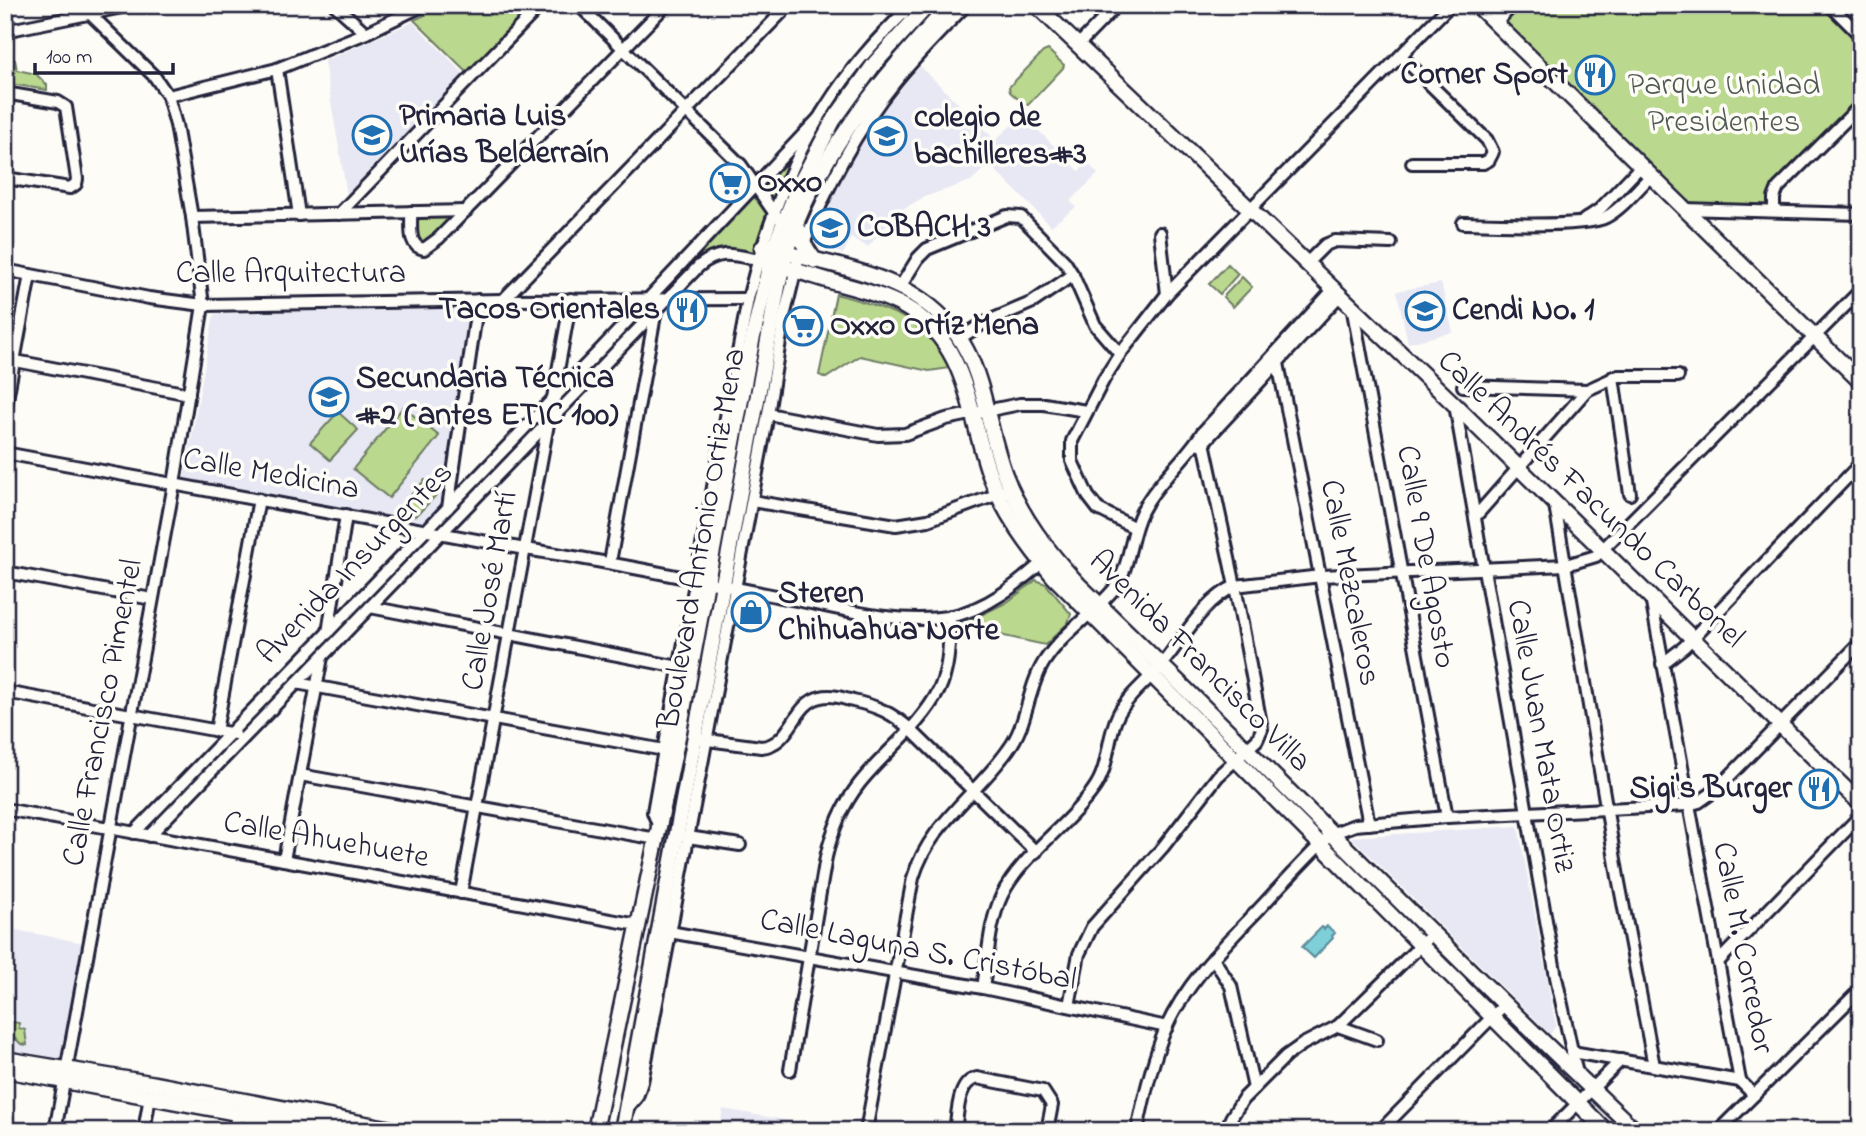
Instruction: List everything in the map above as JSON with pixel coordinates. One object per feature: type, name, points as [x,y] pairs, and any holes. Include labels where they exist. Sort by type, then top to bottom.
[{"type":"main road","name":"Boulevard Antonio Ortiz Mena","points":[[596,1131],[658,833],[701,581],[752,341],[817,150],[847,99],[875,63],[928,5]]},
{"type":"main road","name":"Boulevard Antonio Ortiz Mena","points":[[622,1131],[665,931],[701,739],[729,586],[784,247],[835,148],[866,100],[895,64],[950,5]]},
{"type":"main road","name":"Calle Andrés Facundo Carbonel","points":[[1037,5],[1455,405],[1861,804]]},
{"type":"main road","points":[[1477,5],[1861,382]]},
{"type":"main road","name":"Avenida Francisco Villa","points":[[784,247],[816,261],[900,287],[937,313],[960,338],[979,377],[981,412]]},
{"type":"main road","name":"Avenida Francisco Villa","points":[[784,247],[906,308],[940,336],[981,412],[1000,461],[1004,491],[1024,515],[1047,558],[1426,940],[1493,1017],[1606,1131]]},
{"type":"main road","name":"Avenida Francisco Villa","points":[[1426,940],[1504,1005],[1636,1131]]},
{"type":"main road","points":[[5,1059],[150,1096],[334,1131]]},
{"type":"main road","points":[[5,1070],[65,1075],[402,1131]]},
{"type":"street","points":[[81,5],[155,77],[169,96],[277,69],[366,33],[424,5]]},
{"type":"street","points":[[5,32],[132,5]]},
{"type":"street","points":[[335,5],[366,33]]},
{"type":"street","points":[[339,214],[541,5]]},
{"type":"street","points":[[579,5],[741,165],[756,185],[784,247]]},
{"type":"street","points":[[411,212],[414,246],[420,249],[432,245],[666,5]]},
{"type":"street","points":[[503,300],[789,5]]},
{"type":"street","points":[[729,586],[752,500],[784,317],[784,247],[800,153],[819,118],[869,49],[911,5]]},
{"type":"street","points":[[300,775],[477,807],[658,833],[653,812],[679,667],[701,581],[748,299],[833,177],[870,116],[916,58],[966,5]]},
{"type":"street","points":[[1077,45],[1116,5]]},
{"type":"street","points":[[1135,528],[1098,509],[1075,470],[1071,448],[1086,411],[1120,354],[1167,294],[1450,5]]},
{"type":"street","points":[[1495,24],[1513,5]]},
{"type":"street","points":[[1838,8],[1861,36]]},
{"type":"street","points":[[1401,56],[1487,140],[1493,152],[1489,160],[1476,164],[1412,163]]},
{"type":"street","points":[[277,69],[299,215]]},
{"type":"street","points":[[5,93],[58,102],[66,107],[77,179],[76,184],[70,188],[5,178]]},
{"type":"street","name":"Calle Francisco Pimentel","points":[[55,1131],[174,484],[203,305],[192,217],[169,96]]},
{"type":"street","points":[[1773,211],[1778,188],[1861,105]]},
{"type":"street","name":"Avenida Insurgentes","points":[[134,833],[819,118]]},
{"type":"street","points":[[1463,223],[1581,222],[1606,218],[1646,171]]},
{"type":"street","points":[[1683,209],[1861,214]]},
{"type":"street","points":[[192,217],[466,211]]},
{"type":"street","points":[[900,287],[927,248],[1013,215],[1024,219],[1042,235],[1073,275],[1095,325],[1120,354]]},
{"type":"street","points":[[1160,233],[1167,294]]},
{"type":"street","points":[[1307,263],[1325,245],[1335,241],[1391,243]]},
{"type":"street","name":"Avenida Insurgentes","points":[[149,836],[699,266],[714,256],[784,247]]},
{"type":"street","name":"Calle Arquitectura","points":[[5,270],[149,298],[203,305],[748,299]]},
{"type":"street","points":[[5,410],[10,360],[30,275]]},
{"type":"street","points":[[960,338],[984,323],[1032,302],[1073,275]]},
{"type":"street","points":[[983,988],[998,905],[1008,885],[1094,790],[1104,769],[1118,715],[1210,604],[1235,586],[1321,576],[1583,562],[1603,552],[1861,290]]},
{"type":"street","points":[[866,1131],[918,863],[924,848],[940,826],[1001,761],[1017,737],[1042,665],[1122,577],[1135,528],[1149,498],[1337,292]]},
{"type":"street","name":"Calle José Martí","points":[[461,893],[571,299]]},
{"type":"street","points":[[457,516],[447,507],[478,300]]},
{"type":"street","name":"Calle 9 De Agosto","points":[[1352,306],[1447,817]]},
{"type":"street","points":[[610,562],[656,310]]},
{"type":"street","name":"Calle Mezcaleros","points":[[1278,358],[1369,824]]},
{"type":"street","points":[[10,360],[189,394]]},
{"type":"street","points":[[1475,517],[1587,390],[1622,375],[1678,376]]},
{"type":"street","points":[[1613,377],[1630,494]]},
{"type":"street","points":[[1462,386],[1587,390]]},
{"type":"street","points":[[768,414],[896,436],[981,412],[1031,403],[1086,411]]},
{"type":"street","name":"Calle Juan Mata Ortiz","points":[[1455,405],[1577,1075]]},
{"type":"street","points":[[1069,1006],[1080,954],[1092,927],[1163,847],[1213,782],[1259,737],[1262,726],[1235,586],[1200,440]]},
{"type":"street","name":"Calle Medicina","points":[[5,453],[525,549],[610,562],[888,616],[917,619],[950,617],[974,609],[997,598],[1047,558]]},
{"type":"street","points":[[1662,664],[1692,639],[1861,463]]},
{"type":"street","points":[[752,500],[896,525],[928,520],[1004,491]]},
{"type":"street","points":[[216,731],[259,499]]},
{"type":"street","points":[[1555,505],[1618,877],[1654,1066]]},
{"type":"street","points":[[328,633],[346,515]]},
{"type":"street","points":[[5,572],[152,599]]},
{"type":"street","name":"Calle M. Corredor","points":[[1651,598],[1740,1081],[1754,1095]]},
{"type":"street","points":[[370,607],[679,667]]},
{"type":"street","points":[[790,1070],[826,857],[838,820],[858,785],[931,702],[944,677],[950,617]]},
{"type":"street","points":[[1137,1131],[1144,1097],[1167,1027],[1193,984],[1213,958],[1326,839],[1347,827],[1369,824],[1699,802],[1709,796],[1861,642]]},
{"type":"street","points":[[284,860],[323,655]]},
{"type":"street","points":[[296,683],[664,750]]},
{"type":"street","points":[[5,692],[244,736]]},
{"type":"street","points":[[665,931],[688,836],[701,739],[771,746],[781,740],[810,702],[820,697],[878,706],[888,711],[910,729],[1036,852]]},
{"type":"street","name":"Calle Ahuehuete","points":[[5,809],[638,925]]},
{"type":"street","points":[[1718,962],[1861,815]]},
{"type":"street","points":[[688,836],[740,845]]},
{"type":"street","name":"Calle Laguna S. Cristóbal","points":[[665,931],[983,988],[1167,1027]]},
{"type":"street","points":[[1226,1131],[1236,1109],[1254,1088],[1296,1049],[1338,1026],[1426,940]]},
{"type":"street","points":[[1213,958],[1231,986],[1254,1088]]},
{"type":"street","points":[[1718,1131],[1861,989]]},
{"type":"street","points":[[1380,1131],[1504,1005]]},
{"type":"street","points":[[1338,1026],[1377,1040]]},
{"type":"street","points":[[1572,1052],[1740,1081]]},
{"type":"street","points":[[1550,1131],[1621,1060]]},
{"type":"street","points":[[955,1131],[961,1095],[967,1082],[977,1077],[1039,1088],[1049,1098],[1052,1109],[1047,1131]]},
{"type":"street","points":[[144,1131],[150,1096]]},
{"type":"street","points":[[234,1131],[237,1113]]},
{"type":"shaded area","name":"Primaria Luis Urías Belderraín","points":[[413,22],[466,76],[347,195],[324,61]]},
{"type":"shaded area","points":[[920,66],[995,140],[1023,115],[1079,171],[1088,163],[1098,174],[1070,201],[1076,207],[1051,226],[989,164],[971,181],[924,197],[898,212],[868,247],[851,238],[843,254],[814,244],[822,214],[862,135]]},
{"type":"shaded area","name":"Cendi No. 1","points":[[1441,283],[1453,332],[1408,343],[1397,291]]},
{"type":"shaded area","name":"Secundaria Técnica #2 (antes ETIC 100)","points":[[472,306],[442,504],[424,523],[184,479],[214,314]]},
{"type":"shaded area","points":[[1518,826],[1556,1026],[1550,1034],[1351,837]]},
{"type":"shaded area","points":[[5,928],[84,943],[64,1059],[5,1049]]},
{"type":"shaded area","points":[[723,1109],[823,1127],[822,1131],[719,1131]]},
{"type":"green space","points":[[446,5],[538,5],[468,73],[414,20]]},
{"type":"green space","name":"Parque Unidad Presidentes","points":[[1515,5],[1832,5],[1861,33],[1861,109],[1773,198],[1771,210],[1687,208],[1498,23]]},
{"type":"green space","points":[[1048,50],[1064,65],[1063,68],[1028,105],[1024,104],[1010,92],[1009,87]]},
{"type":"green space","points":[[5,52],[15,60],[17,70],[36,74],[47,85],[47,90],[5,83]]},
{"type":"green space","points":[[809,132],[775,210],[758,185]]},
{"type":"green space","points":[[756,187],[774,213],[758,260],[714,256],[667,298],[648,299]]},
{"type":"green space","points":[[466,211],[420,249],[411,212]]},
{"type":"green space","points":[[1228,264],[1238,274],[1220,294],[1209,284]]},
{"type":"green space","points":[[1242,277],[1252,287],[1233,307],[1223,297]]},
{"type":"green space","points":[[836,294],[887,310],[918,326],[942,351],[950,368],[929,371],[860,356],[826,378],[819,375]]},
{"type":"green space","points":[[403,407],[439,436],[389,498],[353,469]]},
{"type":"green space","points":[[338,412],[358,430],[330,460],[310,443]]},
{"type":"green space","points":[[425,480],[439,492],[416,516],[398,509]]},
{"type":"green space","points":[[1036,580],[1046,584],[1071,614],[1068,623],[1045,645],[958,626],[1006,603]]},
{"type":"green space","points":[[5,1021],[19,1023],[19,1028],[25,1030],[27,1045],[21,1044],[5,1029]]},
{"type":"water","points":[[1327,926],[1335,933],[1333,938],[1314,958],[1302,947],[1322,927],[1324,929]]},
{"type":"place","name":"Corner Sport","points":[[1595,75]]},
{"type":"place","name":"Primaria Luis Urías Belderraín","points":[[372,135]]},
{"type":"place","name":"colegio de bachilleres#3","points":[[887,136]]},
{"type":"place","name":"Oxxo","points":[[730,183]]},
{"type":"place","name":"COBACH 3","points":[[830,228]]},
{"type":"place","name":"Tacos Orientales","points":[[687,310]]},
{"type":"place","name":"Cendi No. 1","points":[[1425,311]]},
{"type":"place","name":"Oxxo Ortíz Mena","points":[[803,326]]},
{"type":"place","name":"Secundaria Técnica #2 (antes ETIC 100)","points":[[329,397]]},
{"type":"place","name":"Steren Chihuahua Norte","points":[[751,612]]},
{"type":"place","name":"Sigi's Burger","points":[[1819,789]]}]
